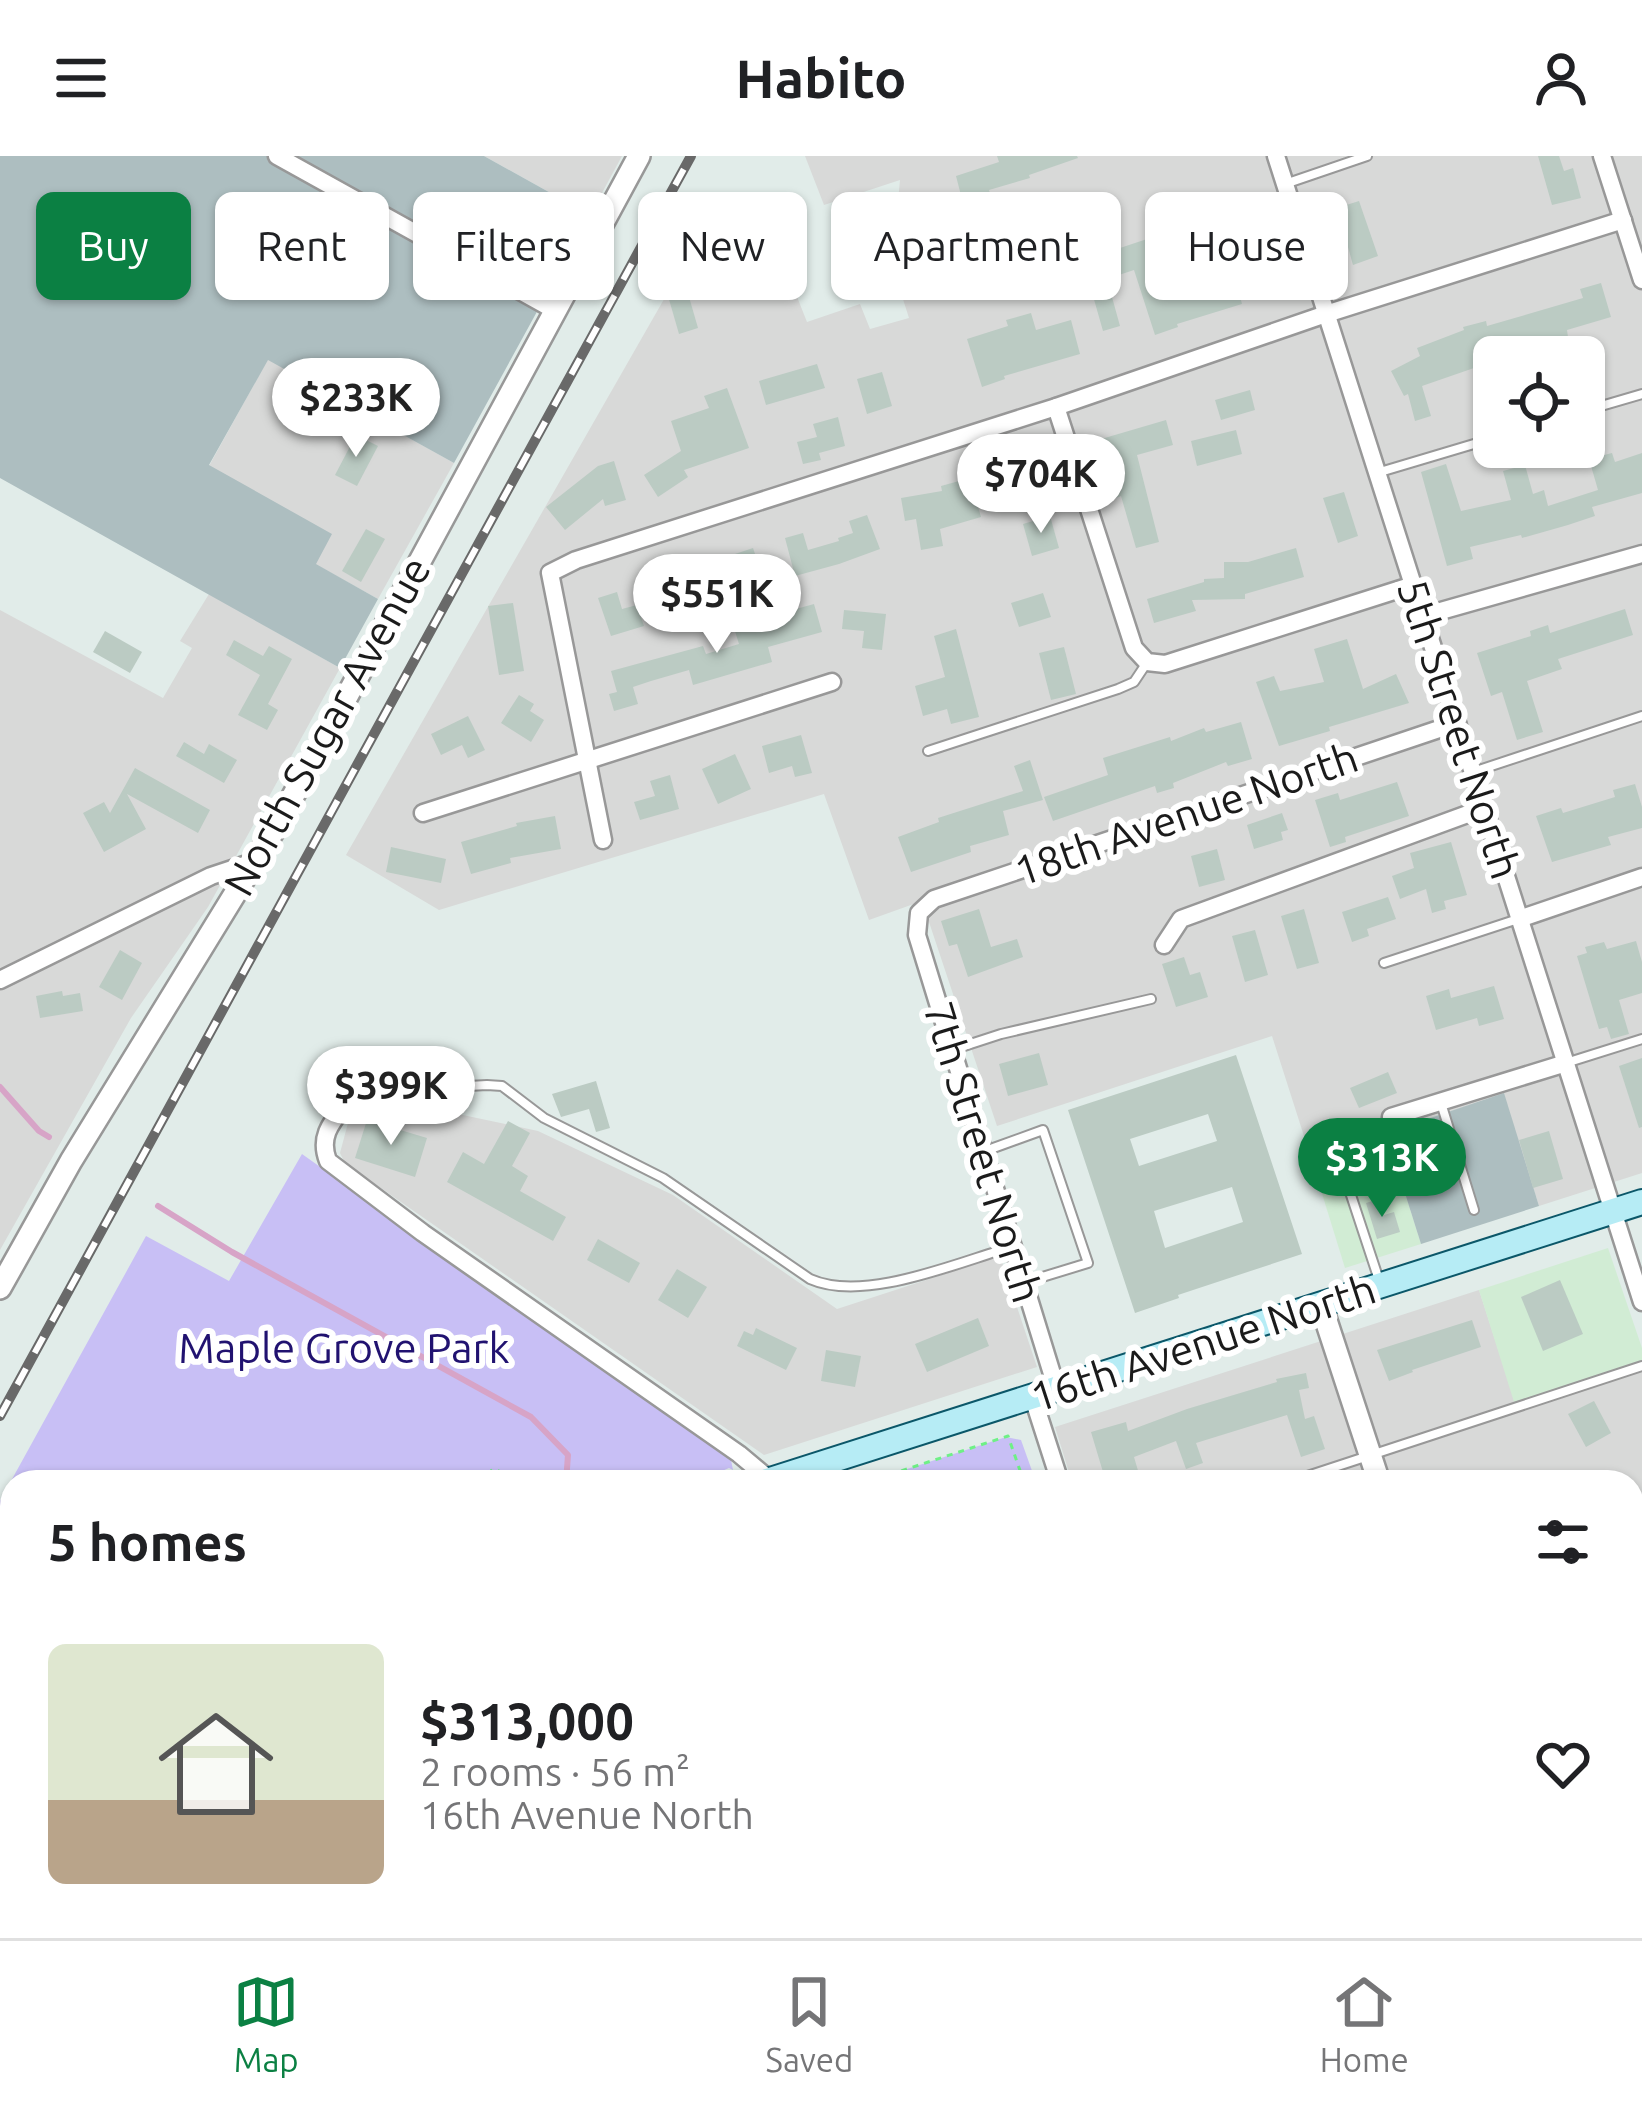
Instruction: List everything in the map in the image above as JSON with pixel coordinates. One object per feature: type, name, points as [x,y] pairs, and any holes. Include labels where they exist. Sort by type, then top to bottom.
[{"type":"main road","name":"16th Avenue North","points":[[802,1470],[1642,1202]]},
{"type":"street","points":[[277,156],[556,311]]},
{"type":"street","name":"North Sugar Avenue","points":[[0,1288],[70,1161],[318,751],[639,156]]},
{"type":"street","name":"5th Street North","points":[[1276,156],[1642,1302]]},
{"type":"street","points":[[1602,156],[1642,280]]},
{"type":"street","points":[[602,840],[550,573],[576,560],[1623,220]]},
{"type":"street","points":[[1056,407],[1134,648],[1147,662],[1165,664],[1413,585]]},
{"type":"street","points":[[1423,616],[1642,554]]},
{"type":"street","points":[[423,813],[832,682]]},
{"type":"street","name":"18th Avenue North","points":[[920,913],[934,898],[1457,724]]},
{"type":"street","points":[[1164,946],[1181,919],[1484,808]]},
{"type":"street","points":[[0,980],[212,876],[254,862]]},
{"type":"street","points":[[1520,919],[1642,877]]},
{"type":"street","name":"7th Street North","points":[[920,913],[917,935],[1024,1282],[1058,1470]]},
{"type":"street","points":[[1391,1117],[1566,1063]]},
{"type":"street","points":[[344,1106],[328,1127],[322,1147],[328,1160],[756,1470]]},
{"type":"street","points":[[1321,1305],[1374,1470]]},
{"type":"lane","points":[[1285,184],[1367,156]]},
{"type":"lane","points":[[1605,405],[1642,394]]},
{"type":"lane","points":[[1377,473],[1473,444]]},
{"type":"lane","points":[[928,751],[1134,682],[1147,662]]},
{"type":"lane","points":[[1473,772],[1642,716]]},
{"type":"lane","points":[[1384,963],[1520,919]]},
{"type":"lane","points":[[952,1049],[1151,999]]},
{"type":"lane","points":[[1566,1063],[1642,1039]]},
{"type":"lane","points":[[344,1106],[432,1088],[502,1086],[564,1129],[663,1178],[823,1285],[861,1288],[1012,1247]]},
{"type":"lane","points":[[1440,1102],[1474,1210]]},
{"type":"lane","points":[[983,1152],[1043,1130],[1088,1263],[1024,1282]]},
{"type":"lane","points":[[1380,1285],[1348,1186],[1387,1170]]},
{"type":"lane","points":[[1325,1470],[1642,1366]]},
{"type":"path","points":[[904,1470],[1008,1436],[1020,1470]]},
{"type":"shaded area","points":[[0,156],[484,156],[549,192],[413,192],[413,300],[543,300],[454,463],[268,360],[209,465],[332,534],[316,564],[378,599],[340,668],[0,478]]},
{"type":"shaded area","points":[[484,156],[622,156],[602,192],[549,192]]},
{"type":"shaded area","points":[[805,156],[1642,156],[1642,1173],[1539,1206],[1503,1094],[1311,1158],[1272,1036],[997,1126],[922,901],[869,920],[824,794],[439,910],[346,855],[664,300],[798,300],[807,322],[860,304],[870,329],[909,318],[903,300],[1121,300],[1121,192],[899,192],[900,180],[864,192],[831,192],[831,203],[824,205]]},
{"type":"shaded area","points":[[268,359],[454,463],[378,599],[315,564],[331,535],[209,466]]},
{"type":"shaded area","points":[[209,594],[340,668],[208,907],[131,1018],[0,1250],[0,610],[163,698],[192,648],[180,641]]},
{"type":"shaded area","points":[[1504,1093],[1539,1206],[1421,1244],[1386,1133]]},
{"type":"shaded area","points":[[411,1104],[538,1131],[673,1195],[837,1309],[1000,1256],[1037,1367],[764,1455],[345,1163],[340,1153],[348,1123],[357,1112],[374,1105]]},
{"type":"shaded area","points":[[1386,1133],[1421,1244],[1345,1268],[1311,1158]]},
{"type":"shaded area","points":[[1608,1248],[1642,1360],[1514,1402],[1479,1290]]},
{"type":"shaded area","points":[[1479,1290],[1515,1401],[1642,1360],[1642,1470],[1068,1470],[1055,1427]]},
{"type":"green space","name":"Maple Grove Park","points":[[302,1154],[731,1460],[733,1470],[17,1470],[146,1236],[229,1281]]},
{"type":"green space","points":[[1006,1437],[1021,1440],[1032,1470],[904,1470]]},
{"type":"building","points":[[997,156],[1078,158],[990,192],[960,192],[956,176],[999,162]]},
{"type":"building","points":[[1538,156],[1559,156],[1564,171],[1573,168],[1581,198],[1552,205]]},
{"type":"building","points":[[1359,201],[1378,256],[1353,265],[1348,247],[1348,204]]},
{"type":"building","points":[[1145,240],[1145,300],[1241,300],[1242,304],[1155,335],[1134,270],[1121,274],[1121,248]]},
{"type":"building","points":[[1601,283],[1611,317],[1567,330],[1568,336],[1473,336],[1473,368],[1422,386],[1431,416],[1415,421],[1408,394],[1404,396],[1391,371],[1420,356],[1417,348],[1463,327],[1486,321],[1487,326],[1583,298],[1580,289]]},
{"type":"building","points":[[669,300],[690,300],[698,328],[679,334]]},
{"type":"building","points":[[1094,300],[1113,300],[1120,326],[1103,331]]},
{"type":"building","points":[[1031,313],[1036,330],[1071,320],[1080,354],[982,387],[967,339]]},
{"type":"building","points":[[817,364],[825,388],[766,405],[759,381]]},
{"type":"building","points":[[882,372],[892,406],[867,414],[857,379]]},
{"type":"building","points":[[727,388],[749,448],[684,470],[688,477],[658,497],[644,475],[681,451],[671,421],[709,408],[704,396]]},
{"type":"building","points":[[1250,390],[1255,410],[1221,420],[1215,400]]},
{"type":"building","points":[[838,417],[845,446],[819,453],[821,460],[803,464],[797,442],[817,437],[813,424]]},
{"type":"building","points":[[1166,420],[1173,445],[1137,455],[1159,542],[1136,548],[1121,496],[1116,498],[1105,459],[1097,462],[1091,442]]},
{"type":"building","points":[[1236,430],[1242,454],[1197,466],[1191,441]]},
{"type":"building","points":[[356,435],[378,446],[357,486],[335,475]]},
{"type":"building","points":[[1036,450],[1043,473],[1013,481],[1006,459]]},
{"type":"building","points":[[1612,453],[1615,462],[1642,453],[1642,493],[1592,507],[1595,516],[1568,525],[1470,547],[1473,559],[1447,566],[1421,472],[1446,464],[1461,511],[1511,500],[1503,471],[1526,468],[1533,494],[1544,490],[1548,506],[1598,490],[1592,468],[1605,468],[1605,455]]},
{"type":"building","points":[[614,461],[626,500],[605,506],[603,499],[565,530],[546,507],[598,466]]},
{"type":"building","points":[[970,478],[981,517],[940,529],[943,546],[921,550],[916,519],[905,521],[901,498],[942,491],[941,486]]},
{"type":"building","points":[[1344,492],[1358,536],[1338,543],[1323,498]]},
{"type":"building","points":[[867,515],[880,549],[795,576],[785,538],[803,533],[808,550],[853,533],[849,521]]},
{"type":"building","points":[[1050,516],[1059,548],[1032,556],[1023,524]]},
{"type":"building","points":[[366,529],[385,539],[361,582],[342,571]]},
{"type":"building","points":[[753,548],[766,586],[671,616],[660,578],[679,572],[684,589],[724,578],[740,570],[735,554]]},
{"type":"building","points":[[1296,548],[1304,577],[1245,594],[1245,599],[1192,600],[1196,611],[1154,623],[1147,599],[1204,579],[1224,578],[1224,562],[1248,562]]},
{"type":"building","points":[[617,592],[622,609],[637,605],[644,626],[611,636],[598,598]]},
{"type":"building","points":[[1043,593],[1051,617],[1019,627],[1011,603]]},
{"type":"building","points":[[513,603],[524,671],[499,675],[488,606]]},
{"type":"building","points":[[814,604],[822,632],[768,647],[772,662],[693,685],[689,670],[651,681],[633,687],[638,704],[614,711],[609,694],[617,692],[611,671],[703,646],[706,654],[739,644],[734,628],[750,623],[753,631],[780,622],[778,614]]},
{"type":"building","points":[[1625,609],[1633,635],[1558,659],[1562,669],[1527,681],[1543,732],[1517,740],[1502,692],[1491,696],[1477,653],[1531,636],[1530,631],[1548,625],[1550,633]]},
{"type":"building","points":[[844,610],[886,614],[882,650],[862,648],[864,631],[842,629]]},
{"type":"building","points":[[956,629],[979,717],[951,724],[947,709],[923,716],[915,686],[945,677],[934,636]]},
{"type":"building","points":[[105,631],[142,652],[130,673],[93,652]]},
{"type":"building","points":[[1347,639],[1363,689],[1396,674],[1409,703],[1279,746],[1256,682],[1274,676],[1280,691],[1324,682],[1314,649]]},
{"type":"building","points":[[234,640],[263,656],[269,646],[292,659],[268,704],[278,710],[267,730],[238,715],[260,675],[226,655]]},
{"type":"building","points":[[1064,647],[1076,694],[1051,700],[1039,653]]},
{"type":"building","points":[[519,695],[534,704],[530,711],[544,720],[531,742],[501,723]]},
{"type":"building","points":[[468,716],[485,750],[468,758],[462,745],[441,755],[431,734]]},
{"type":"building","points":[[1241,722],[1252,759],[1228,766],[1226,762],[1173,783],[1174,788],[1157,793],[1155,786],[1053,821],[1044,797],[1108,775],[1103,758]]},
{"type":"building","points":[[801,735],[812,773],[795,777],[792,766],[769,773],[762,746]]},
{"type":"building","points":[[184,742],[204,754],[209,744],[237,760],[224,783],[176,756]]},
{"type":"building","points":[[735,754],[751,789],[718,804],[702,769]]},
{"type":"building","points":[[1030,760],[1043,800],[1003,811],[1009,835],[911,872],[898,837],[939,822],[938,818],[1023,791],[1014,766]]},
{"type":"building","points":[[135,768],[210,810],[198,833],[127,794],[146,829],[104,852],[83,813],[104,802],[110,813]]},
{"type":"building","points":[[670,775],[679,809],[640,820],[634,802],[655,796],[650,781]]},
{"type":"building","points":[[1397,782],[1409,816],[1345,837],[1346,842],[1330,847],[1315,800],[1338,793],[1340,800]]},
{"type":"building","points":[[1635,784],[1642,828],[1608,837],[1611,845],[1552,862],[1536,816],[1615,797],[1613,790]]},
{"type":"building","points":[[1282,813],[1288,830],[1281,832],[1283,840],[1254,849],[1247,825]]},
{"type":"building","points":[[555,816],[561,849],[510,858],[511,863],[471,874],[461,842],[516,823]]},
{"type":"building","points":[[1451,842],[1467,895],[1444,901],[1446,909],[1432,913],[1426,889],[1400,899],[1392,876],[1414,868],[1410,853]]},
{"type":"building","points":[[391,847],[446,859],[441,883],[386,872]]},
{"type":"building","points":[[1217,849],[1225,880],[1199,887],[1191,856]]},
{"type":"building","points":[[1388,897],[1396,919],[1367,929],[1369,936],[1352,942],[1342,912]]},
{"type":"building","points":[[979,909],[991,947],[1017,939],[1023,957],[968,977],[957,944],[949,946],[941,921]]},
{"type":"building","points":[[1304,909],[1319,963],[1297,969],[1281,916]]},
{"type":"building","points":[[1255,930],[1268,975],[1245,982],[1232,936]]},
{"type":"building","points":[[1636,941],[1642,993],[1619,1000],[1629,1034],[1611,1039],[1607,1027],[1599,1029],[1577,956],[1587,953],[1585,947],[1604,942],[1607,949]]},
{"type":"building","points":[[120,950],[142,963],[122,1000],[99,987]]},
{"type":"building","points":[[1184,957],[1190,975],[1200,972],[1208,997],[1176,1007],[1162,964]]},
{"type":"building","points":[[1494,986],[1504,1019],[1479,1026],[1477,1018],[1436,1030],[1426,996],[1449,989],[1451,998]]},
{"type":"building","points":[[62,991],[63,996],[80,993],[83,1011],[40,1018],[36,996]]},
{"type":"building","points":[[1039,1053],[1048,1085],[1008,1096],[999,1064]]},
{"type":"building","points":[[1236,1055],[1302,1254],[1135,1313],[1068,1110]],"holes":[[[1208,1114],[1217,1141],[1139,1166],[1130,1139]],[[1232,1187],[1243,1222],[1165,1248],[1154,1211]]]},
{"type":"building","points":[[1642,1058],[1642,1127],[1639,1128],[1619,1066]]},
{"type":"building","points":[[1388,1072],[1397,1093],[1359,1108],[1350,1088]]},
{"type":"building","points":[[596,1081],[610,1128],[596,1132],[589,1109],[561,1117],[552,1094]]},
{"type":"building","points":[[367,1120],[427,1138],[415,1177],[355,1158]]},
{"type":"building","points":[[508,1121],[530,1133],[512,1166],[528,1176],[520,1191],[566,1217],[553,1241],[447,1182],[463,1152],[484,1164]]},
{"type":"building","points":[[1549,1131],[1563,1179],[1533,1188],[1519,1140]]},
{"type":"building","points":[[1379,1199],[1384,1215],[1394,1212],[1400,1232],[1377,1239],[1366,1203]]},
{"type":"building","points":[[598,1239],[640,1263],[629,1283],[587,1260]]},
{"type":"building","points":[[677,1269],[707,1287],[688,1318],[658,1300]]},
{"type":"building","points":[[1560,1280],[1583,1334],[1543,1351],[1521,1297]]},
{"type":"building","points":[[978,1318],[989,1346],[927,1372],[915,1344]]},
{"type":"building","points":[[1472,1320],[1481,1347],[1389,1381],[1377,1350]]},
{"type":"building","points":[[756,1328],[797,1348],[786,1370],[737,1346],[744,1331],[753,1335]]},
{"type":"building","points":[[826,1350],[861,1356],[855,1387],[821,1381]]},
{"type":"building","points":[[1306,1373],[1309,1388],[1299,1390],[1305,1419],[1314,1416],[1325,1449],[1301,1457],[1287,1415],[1196,1443],[1203,1463],[1186,1469],[1176,1441],[1134,1457],[1138,1470],[1102,1470],[1091,1432],[1126,1422],[1128,1431]]},
{"type":"building","points":[[1594,1401],[1611,1433],[1586,1447],[1568,1414]]},
{"type":"waterway","points":[[0,1087],[49,1137]]},
{"type":"waterway","points":[[158,1206],[232,1252],[531,1417],[568,1455],[567,1470]]},
{"type":"railway","points":[[0,1416],[691,156]]}]
